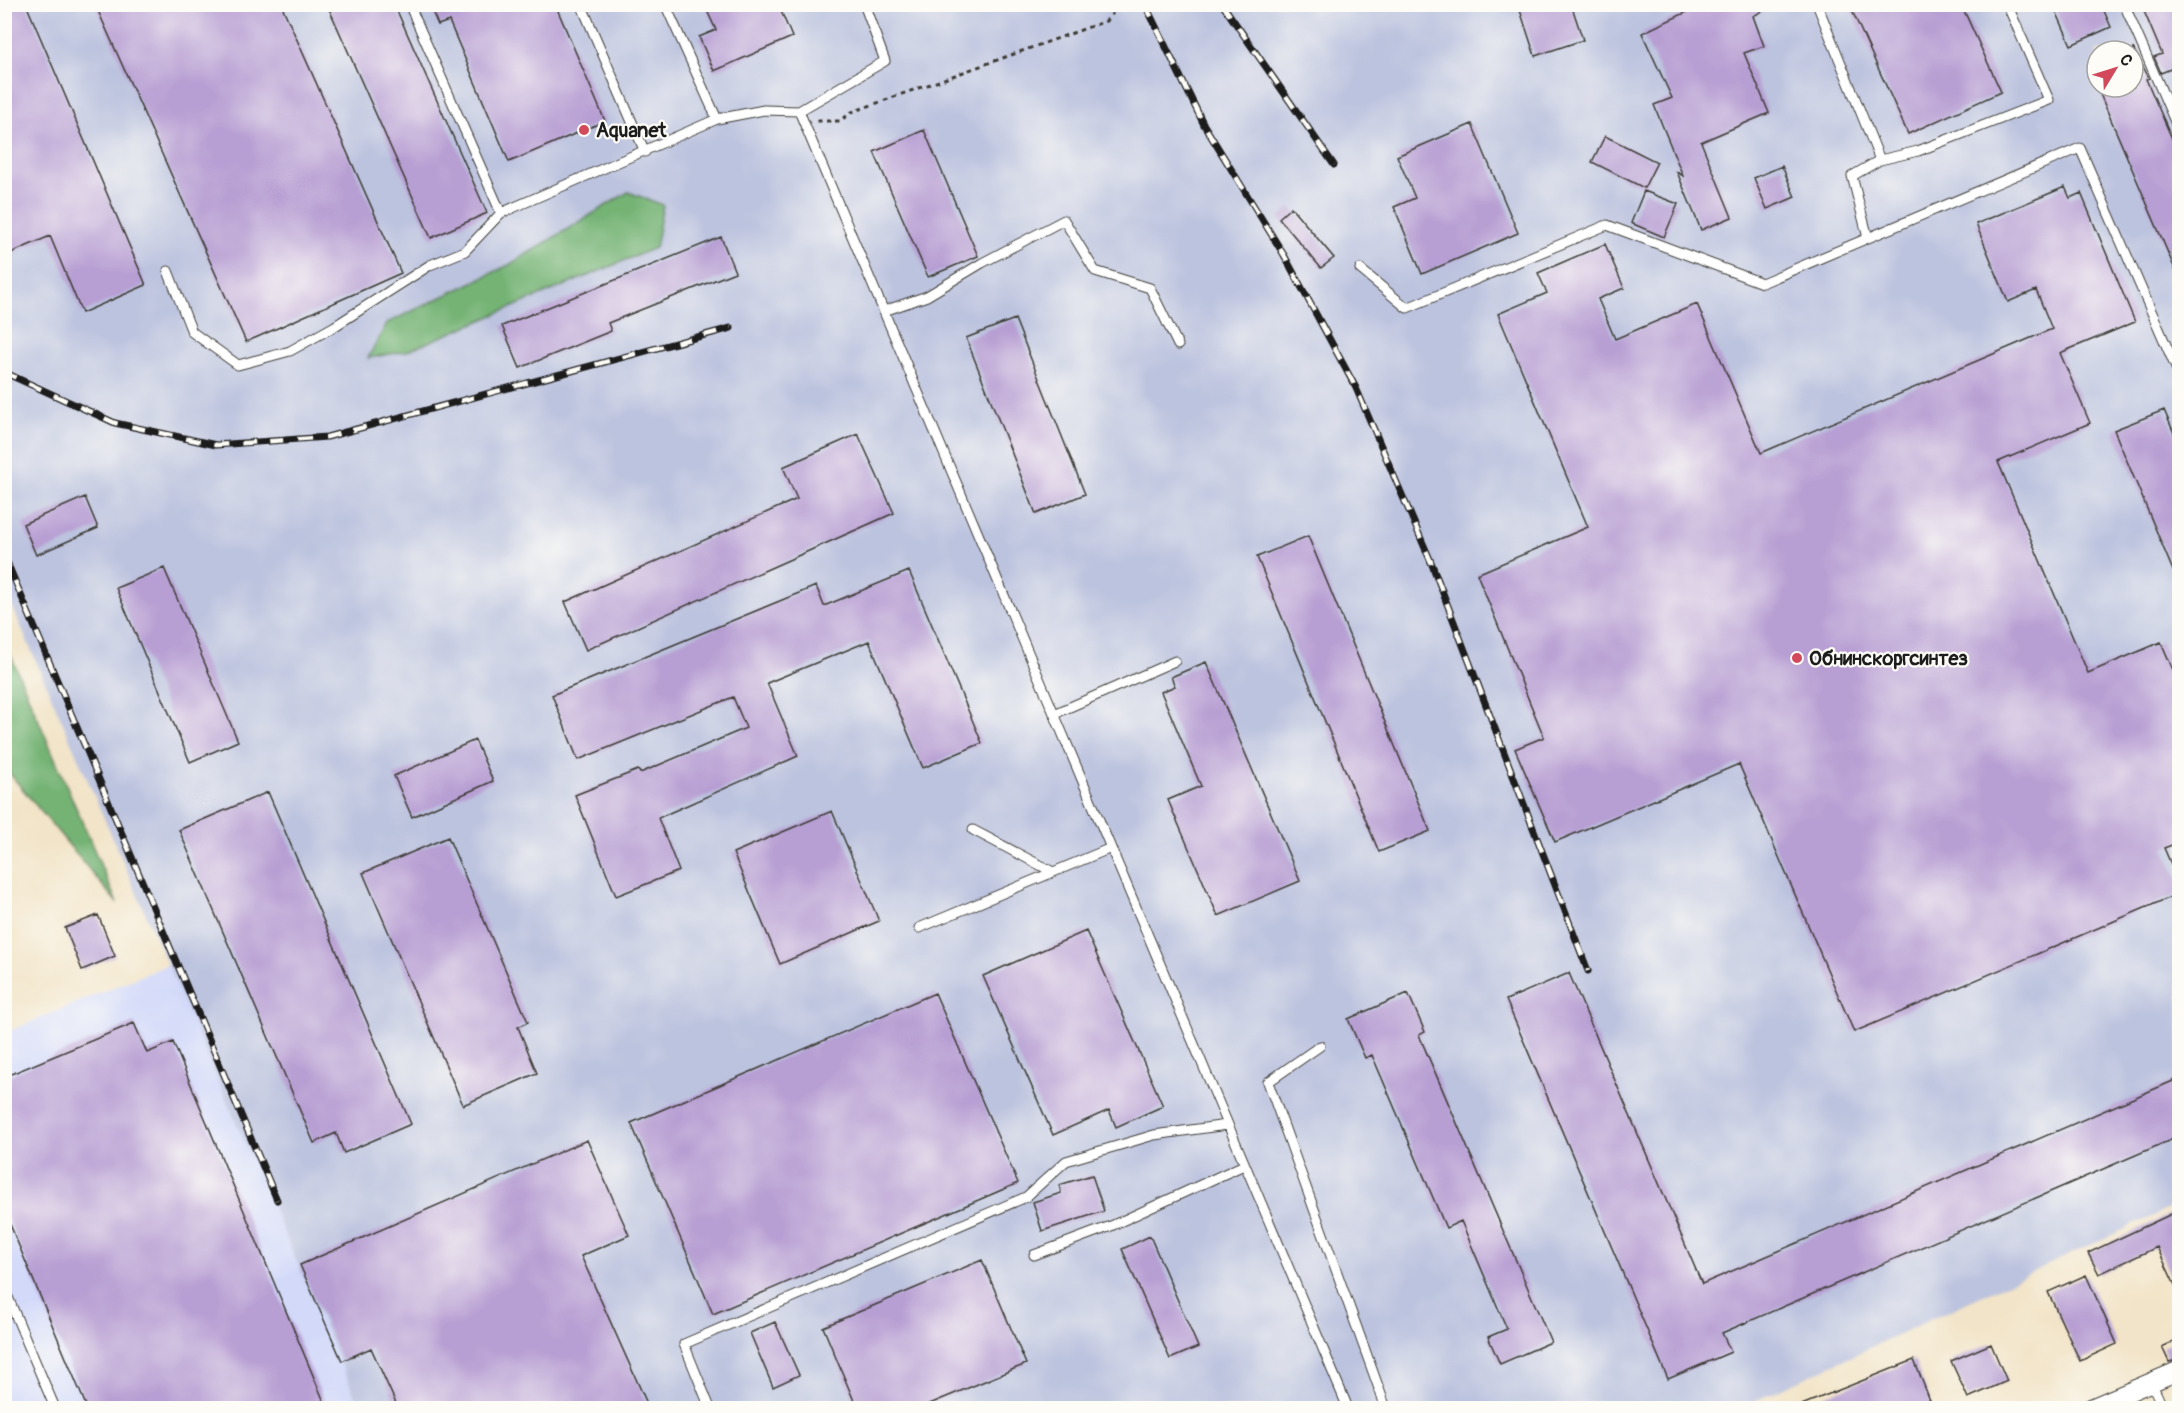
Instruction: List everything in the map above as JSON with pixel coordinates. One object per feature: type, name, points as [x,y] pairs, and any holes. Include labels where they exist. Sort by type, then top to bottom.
[{"type":"street","points":[[2091,1408],[2180,1370]]},
{"type":"lane","points":[[409,4],[501,213]]},
{"type":"lane","points":[[581,4],[645,152]]},
{"type":"lane","points":[[665,4],[717,119]]},
{"type":"lane","points":[[168,271],[192,332],[238,365],[290,351],[335,326],[430,265],[465,251],[501,213],[717,119],[764,110],[799,111],[885,61],[864,4]]},
{"type":"lane","points":[[1817,4],[1880,160]]},
{"type":"lane","points":[[1868,238],[1852,176],[1880,160],[1918,151],[2049,100],[2007,4]]},
{"type":"lane","points":[[2124,4],[2180,133]]},
{"type":"lane","points":[[799,111],[1348,1408]]},
{"type":"lane","points":[[1360,269],[1407,308],[1607,225],[1762,283],[2080,148],[2180,377]]},
{"type":"lane","points":[[884,311],[927,296],[982,263],[1064,220],[1095,271],[1150,288],[1178,345]]},
{"type":"lane","points":[[1054,714],[1175,661]]},
{"type":"lane","points":[[973,830],[1053,872]]},
{"type":"lane","points":[[919,928],[1111,848]]},
{"type":"lane","points":[[1320,1046],[1268,1082],[1386,1408]]},
{"type":"lane","points":[[710,1408],[684,1344],[1026,1197],[1066,1161],[1154,1135],[1227,1125]]},
{"type":"lane","points":[[1034,1255],[1111,1226],[1244,1165]]},
{"type":"lane","points":[[4,1288],[55,1408]]},
{"type":"lane","points":[[2151,1382],[2163,1408]]},
{"type":"path","points":[[803,121],[840,121],[852,112],[1106,21],[1113,13]]},
{"type":"shaded area","points":[[4,5],[2179,5],[2179,1204],[1753,1402],[1755,1408],[360,1408],[5,590]]},
{"type":"shaded area","points":[[169,964],[360,1408],[5,1408],[5,1033]]},
{"type":"green space","points":[[628,192],[663,205],[655,248],[407,351],[368,358],[387,323],[509,265]]},
{"type":"green space","points":[[5,642],[117,903],[5,768]]},
{"type":"building","points":[[4,4],[26,4],[146,285],[82,313],[50,236],[4,256]]},
{"type":"building","points":[[95,4],[281,4],[401,273],[246,342]]},
{"type":"building","points":[[327,4],[394,4],[487,213],[431,238]]},
{"type":"building","points":[[429,4],[555,4],[605,121],[509,162],[449,21],[438,25]]},
{"type":"building","points":[[704,4],[778,4],[792,37],[714,71],[699,37],[716,30]]},
{"type":"building","points":[[1518,4],[1571,4],[1583,40],[1535,56]]},
{"type":"building","points":[[1704,4],[1776,4],[1753,16],[1764,46],[1744,53],[1769,113],[1701,142],[1732,217],[1701,230],[1677,172],[1683,176],[1654,105],[1672,98],[1642,33]]},
{"type":"building","points":[[1849,4],[1961,4],[2001,92],[1908,134]]},
{"type":"building","points":[[2053,4],[2101,4],[2111,27],[2071,45]]},
{"type":"building","points":[[2141,4],[2180,4],[2180,65],[2161,73],[2154,57],[2162,54]]},
{"type":"building","points":[[2145,70],[2149,78],[2146,79],[2180,157],[2180,281],[2102,99],[2145,99]]},
{"type":"building","points":[[1472,124],[1518,233],[1422,274],[1394,207],[1415,198],[1397,156]]},
{"type":"building","points":[[924,130],[978,256],[928,277],[874,152]]},
{"type":"building","points":[[1605,136],[1657,162],[1644,188],[1592,162]]},
{"type":"building","points":[[1782,166],[1795,197],[1767,209],[1754,178]]},
{"type":"building","name":"Обнинскоргсинтез","points":[[2065,187],[2070,198],[2081,193],[2135,322],[2060,353],[2090,423],[1998,462],[2088,673],[2161,642],[2180,686],[2180,842],[2164,848],[2180,885],[2180,893],[1854,1032],[1739,764],[1555,842],[1515,749],[1544,737],[1477,574],[1588,527],[1498,314],[1547,293],[1538,273],[1605,244],[1624,288],[1598,299],[1615,339],[1697,304],[1761,453],[2052,329],[2036,290],[2008,302],[1976,224]]},
{"type":"building","points":[[1644,191],[1678,204],[1664,237],[1631,223]]},
{"type":"building","points":[[1291,207],[1334,258],[1321,268],[1279,218]]},
{"type":"building","points":[[721,237],[735,272],[608,323],[611,331],[520,368],[502,326]]},
{"type":"building","points":[[1015,319],[1085,494],[1036,514],[966,338]]},
{"type":"building","points":[[2164,410],[2180,447],[2179,585],[2114,430]]},
{"type":"building","points":[[858,434],[894,513],[586,650],[565,602],[797,499],[783,467]]},
{"type":"building","points":[[85,497],[98,528],[36,555],[23,524]]},
{"type":"building","points":[[1308,536],[1430,831],[1379,852],[1257,557]]},
{"type":"building","points":[[164,568],[238,741],[190,762],[116,588]]},
{"type":"building","points":[[909,571],[982,743],[923,768],[869,641],[767,683],[798,756],[658,818],[679,871],[616,896],[575,795],[638,770],[640,773],[746,728],[733,697],[578,760],[552,695],[816,586],[824,606]]},
{"type":"building","points":[[1206,662],[1300,881],[1218,916],[1168,800],[1201,786],[1161,692],[1175,686],[1171,677]]},
{"type":"building","points":[[475,740],[493,781],[412,817],[394,776]]},
{"type":"building","points":[[268,792],[411,1124],[344,1153],[336,1133],[314,1143],[179,830]]},
{"type":"building","points":[[832,811],[879,921],[780,964],[733,853]]},
{"type":"building","points":[[448,837],[528,1022],[518,1027],[537,1073],[463,1105],[363,873]]},
{"type":"building","points":[[98,915],[115,956],[82,970],[65,928]]},
{"type":"building","points":[[1086,931],[1163,1106],[1116,1127],[1109,1110],[1053,1135],[983,976]]},
{"type":"building","points":[[1569,973],[1702,1284],[2180,1078],[2180,1136],[1722,1333],[1731,1352],[1668,1379],[1506,1000]]},
{"type":"building","points":[[935,993],[1018,1183],[713,1314],[631,1123]]},
{"type":"building","points":[[1408,993],[1425,1032],[1419,1035],[1551,1342],[1500,1364],[1488,1337],[1507,1329],[1461,1221],[1446,1228],[1372,1055],[1365,1058],[1348,1019]]},
{"type":"building","points":[[134,1023],[147,1053],[173,1042],[325,1404],[314,1408],[87,1408],[4,1210],[4,1077]]},
{"type":"building","points":[[587,1140],[629,1235],[581,1256],[649,1408],[398,1408],[371,1348],[342,1361],[300,1265]]},
{"type":"building","points":[[1092,1175],[1104,1211],[1042,1231],[1033,1202],[1061,1193],[1059,1185]]},
{"type":"building","points":[[2180,1210],[2180,1296],[2157,1247],[2099,1274],[2088,1253]]},
{"type":"building","points":[[1150,1236],[1198,1347],[1170,1359],[1122,1249]]},
{"type":"building","points":[[982,1260],[1026,1364],[920,1408],[857,1408],[823,1327]]},
{"type":"building","points":[[2086,1275],[2117,1344],[2080,1361],[2048,1292]]},
{"type":"building","points":[[775,1322],[799,1375],[773,1387],[750,1333]]},
{"type":"building","points":[[2180,1339],[2180,1359],[2169,1362],[2162,1347]]},
{"type":"building","points":[[1991,1344],[2007,1381],[1968,1398],[1951,1361]]},
{"type":"building","points":[[1914,1360],[1933,1408],[1794,1408]]},
{"type":"railway","points":[[1145,4],[1204,125],[1284,255],[1356,388],[1431,562],[1588,971]]},
{"type":"railway","points":[[1222,4],[1334,165]]},
{"type":"railway","points":[[4,370],[10,375],[115,423],[216,445],[327,437],[731,328]]},
{"type":"railway","points":[[4,555],[277,1200]]},
{"type":"place","name":"Aquanet","points":[[584,130]]},
{"type":"place","name":"Обнинскоргсинтез","points":[[1797,658]]}]
